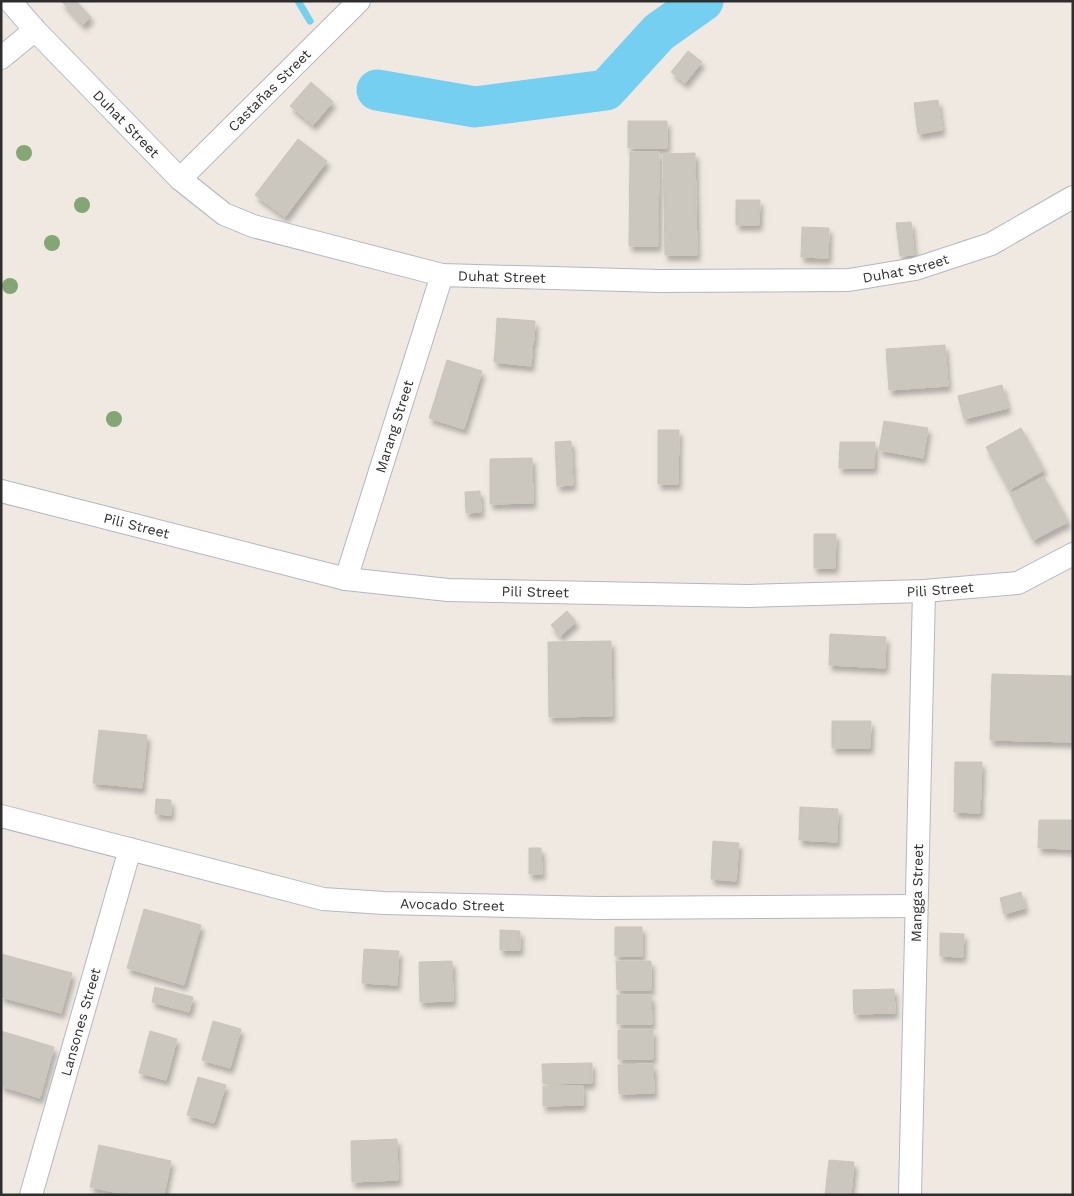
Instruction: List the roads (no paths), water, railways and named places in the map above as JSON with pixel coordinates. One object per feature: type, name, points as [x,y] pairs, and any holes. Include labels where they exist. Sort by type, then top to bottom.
[{"type":"street","name":"Duhat Street","points":[[10,1],[35,30],[180,179],[224,214],[253,226],[442,275],[659,281],[849,280],[915,269],[991,244],[1073,197]]},
{"type":"street","name":"Castañas Street","points":[[180,179],[359,1]]},
{"type":"street","points":[[1,58],[35,30]]},
{"type":"street","name":"Marang Street","points":[[346,579],[442,275]]},
{"type":"street","name":"Pili Street","points":[[1,491],[346,579],[448,590],[748,596],[924,592],[1018,583],[1073,554]]},
{"type":"street","name":"Mangga Street","points":[[910,1195],[924,592]]},
{"type":"street","name":"Avocado Street","points":[[1,816],[323,898],[376,903],[599,908],[916,906]]},
{"type":"street","name":"Lansones Street","points":[[31,1195],[130,849]]},
{"type":"waterway","points":[[298,1],[310,21]]},
{"type":"waterway","points":[[377,90],[475,107],[606,90],[659,32],[703,1]]}]
